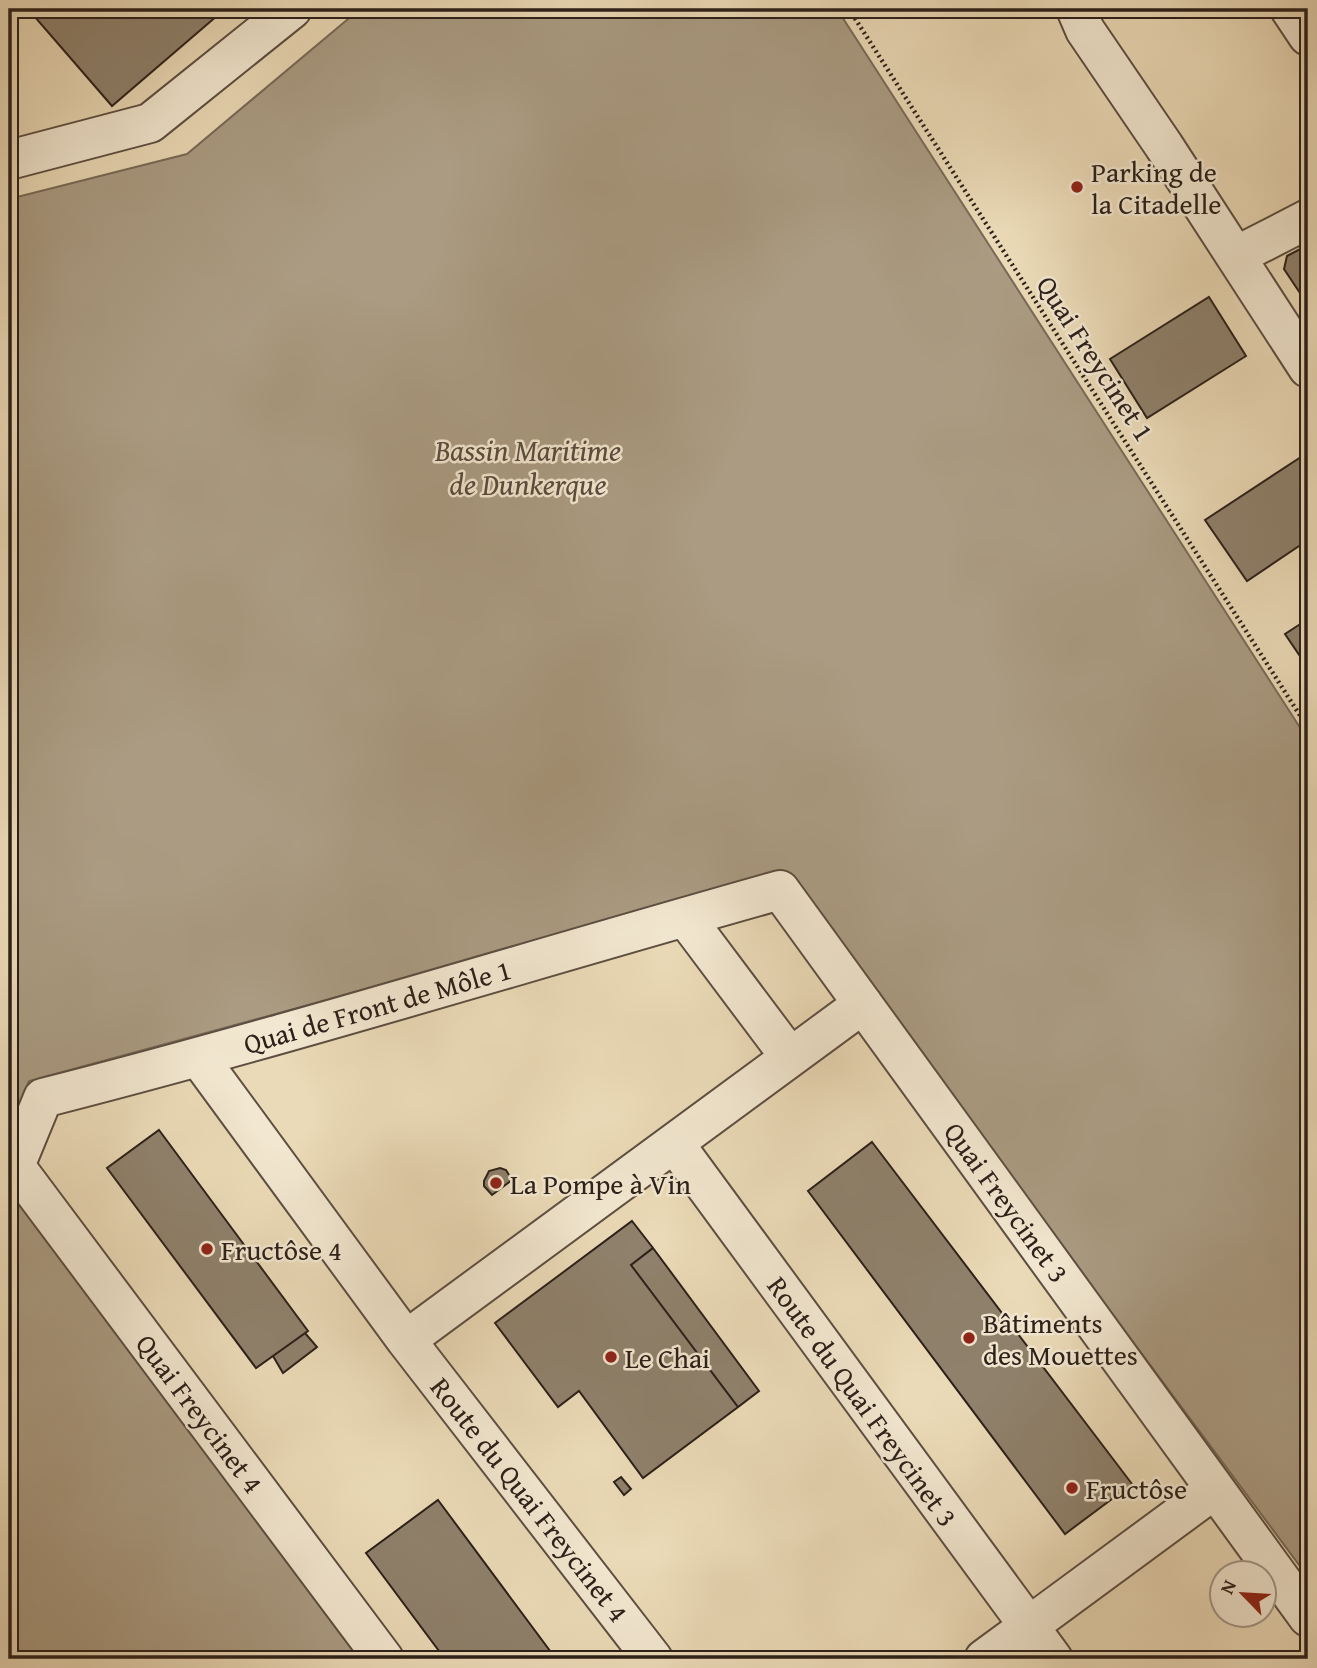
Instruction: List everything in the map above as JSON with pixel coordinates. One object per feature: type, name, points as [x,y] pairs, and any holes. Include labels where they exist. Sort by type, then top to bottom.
[{"type":"street","points":[[9,160],[150,123],[292,9]]},
{"type":"street","points":[[1290,9],[1308,36]]},
{"type":"street","points":[[1074,16],[1308,368]]},
{"type":"street","points":[[1236,256],[1308,219]]},
{"type":"street","name":"Quai de Front de Môle 1","points":[[15,1166],[43,1098],[199,1058],[780,890]]},
{"type":"street","name":"Quai Freycinet 3","points":[[780,890],[1308,1617]]},
{"type":"street","points":[[685,917],[790,1058]]},
{"type":"street","points":[[406,1340],[863,1004]]},
{"type":"street","name":"Route du Quai Freycinet 4","points":[[199,1058],[406,1340],[653,1659]]},
{"type":"street","name":"Route du Quai Freycinet 3","points":[[674,1143],[1053,1659]]},
{"type":"street","name":"Quai Freycinet 4","points":[[15,1166],[384,1659]]},
{"type":"street","points":[[984,1659],[1215,1489]]},
{"type":"path","name":"Quai Freycinet 1","points":[[849,9],[1308,728]]},
{"type":"water","name":"Bassin Maritime de Dunkerque","points":[[360,9],[837,9],[1308,740],[1308,1577],[821,923],[772,874],[342,996],[29,1081],[9,1130],[9,199],[187,154]]},
{"type":"water","points":[[9,1182],[365,1659],[9,1659]]},
{"type":"building","points":[[28,9],[225,9],[112,106]]},
{"type":"building","points":[[1308,245],[1308,305],[1284,269],[1287,256]]},
{"type":"building","points":[[1209,297],[1246,356],[1147,418],[1110,359]]},
{"type":"building","points":[[1307,453],[1308,540],[1247,581],[1205,520]]},
{"type":"building","points":[[1308,619],[1308,668],[1285,634]]},
{"type":"building","name":"Fructôse 4","points":[[159,1130],[308,1331],[256,1368],[107,1168]]},
{"type":"building","name":"Bâtiments des Mouettes","points":[[872,1142],[1132,1484],[1065,1534],[808,1191]]},
{"type":"building","name":"La Pompe à Vin","points":[[500,1168],[506,1170],[512,1180],[492,1195],[484,1186],[484,1181],[489,1171]]},
{"type":"building","name":"Le Chai","points":[[632,1221],[653,1248],[631,1265],[738,1407],[643,1478],[579,1391],[558,1407],[495,1323]]},
{"type":"building","points":[[653,1248],[759,1391],[738,1407],[631,1265]]},
{"type":"building","points":[[305,1333],[317,1347],[283,1373],[273,1356]]},
{"type":"building","points":[[621,1477],[631,1489],[624,1495],[614,1482]]},
{"type":"building","points":[[438,1500],[556,1659],[445,1659],[366,1553]]},
{"type":"place","name":"Parking de la Citadelle","points":[[1077,187]]},
{"type":"place","name":"La Pompe à Vin","points":[[496,1183]]},
{"type":"place","name":"Fructôse 4","points":[[207,1249]]},
{"type":"place","name":"Bâtiments des Mouettes","points":[[969,1338]]},
{"type":"place","name":"Le Chai","points":[[611,1357]]},
{"type":"place","name":"Fructôse","points":[[1072,1488]]}]
